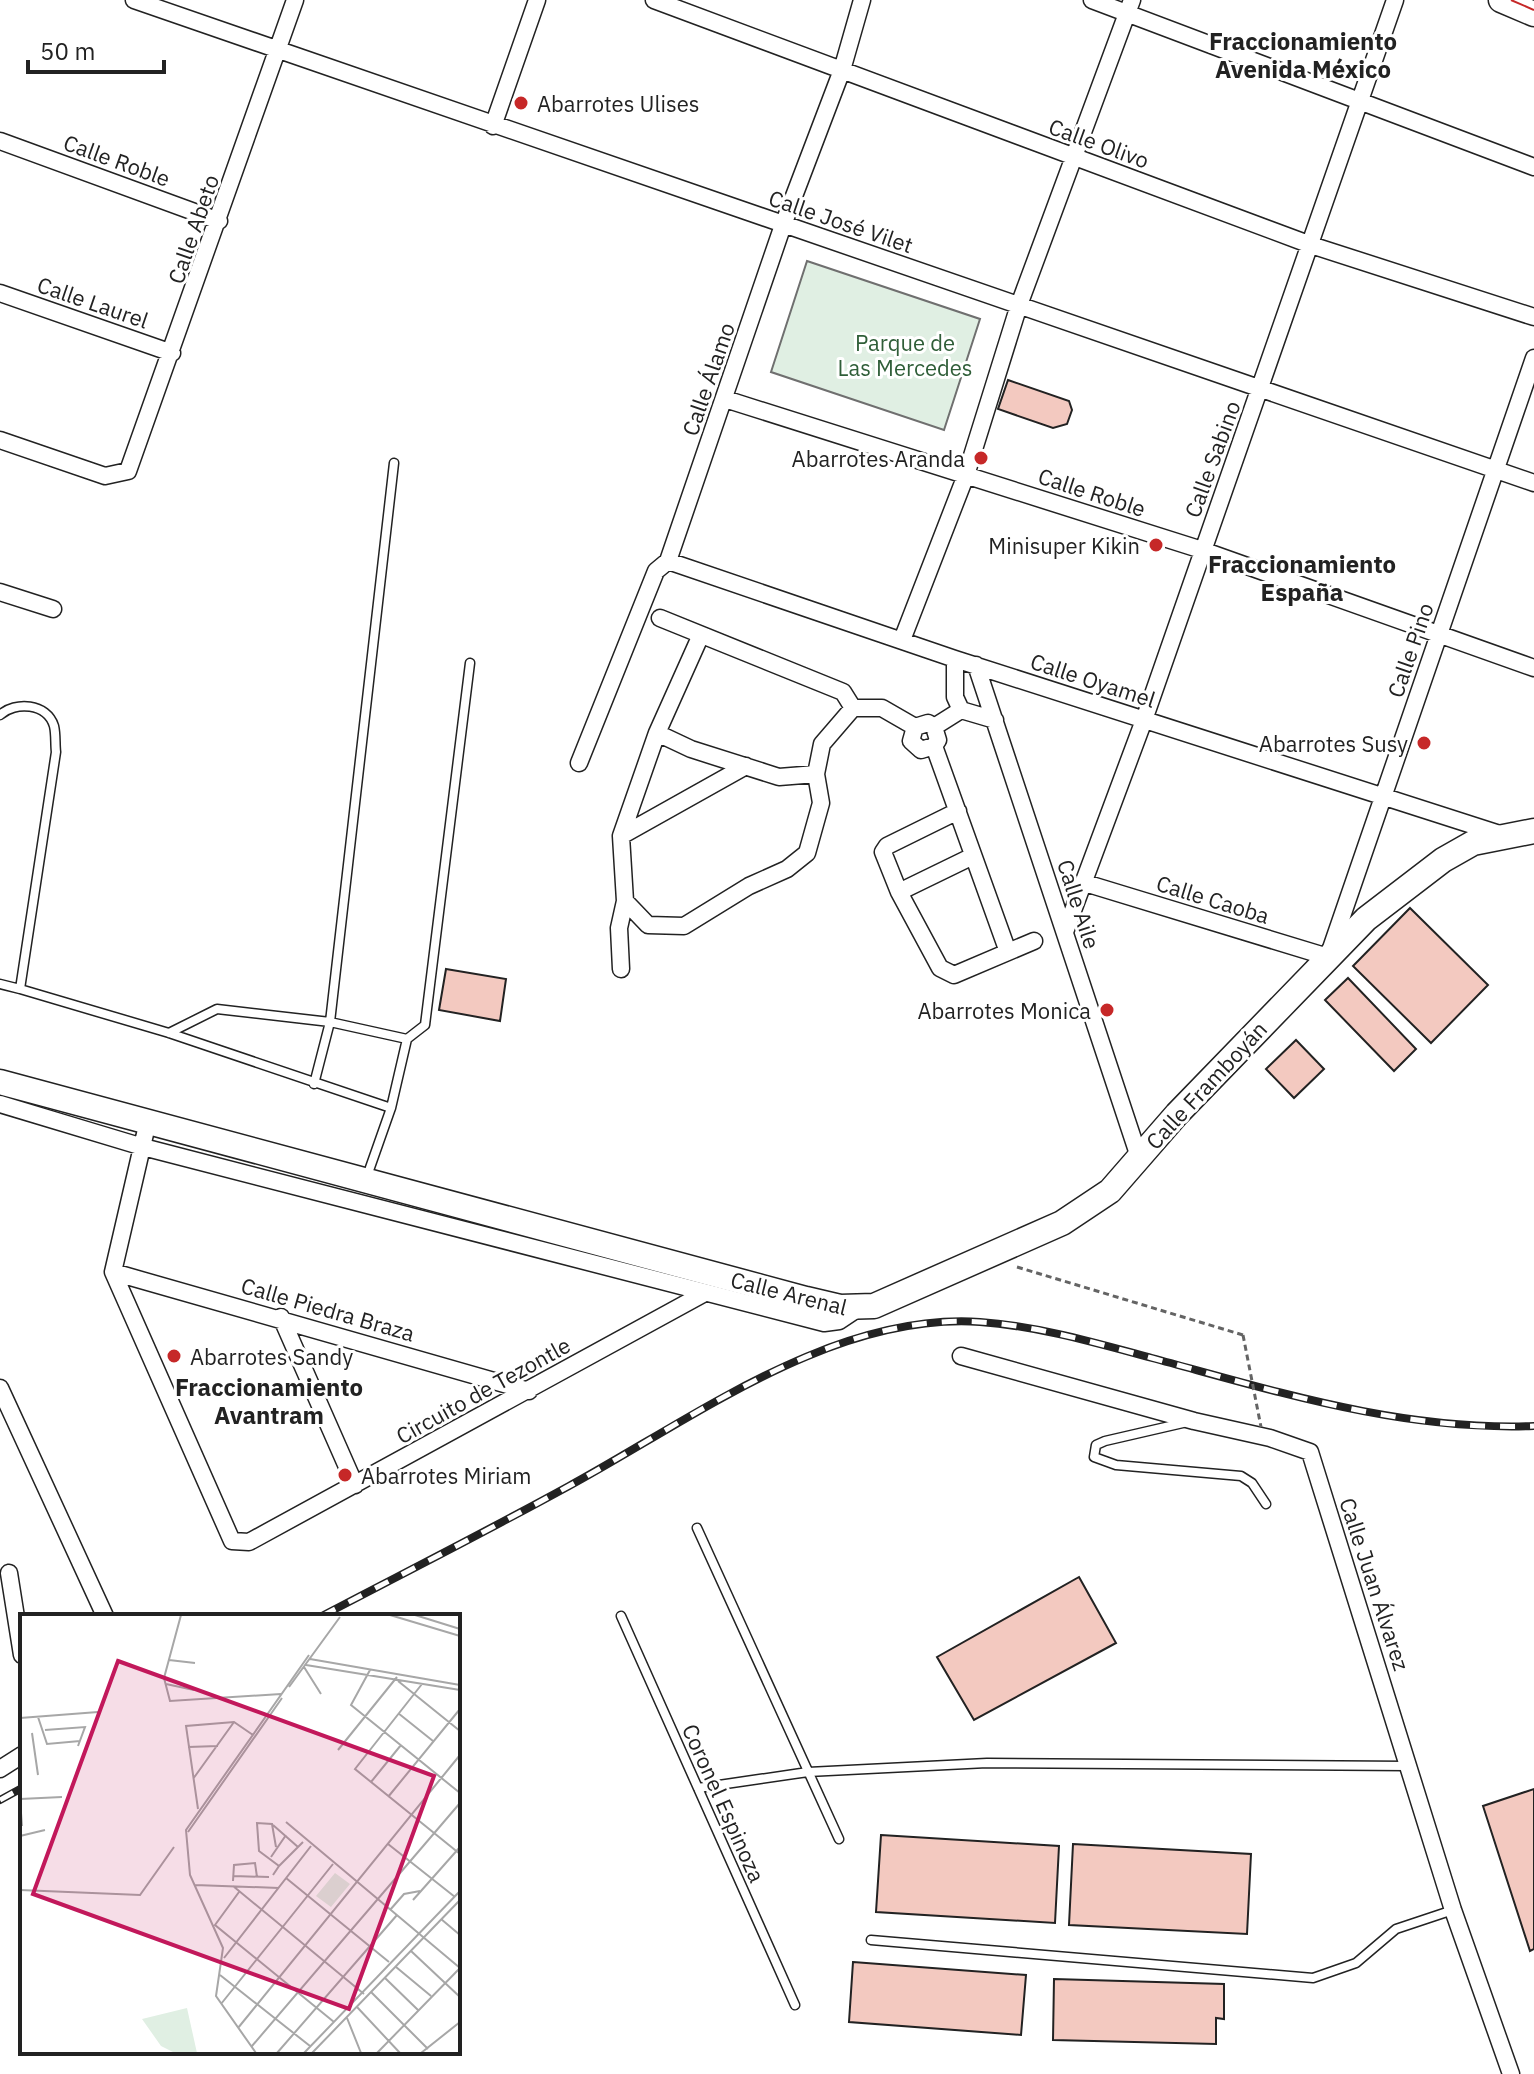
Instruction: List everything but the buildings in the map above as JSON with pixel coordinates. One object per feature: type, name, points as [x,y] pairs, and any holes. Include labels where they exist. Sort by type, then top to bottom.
[{"type":"street","name":"Calle José Vilet","points":[[134,0],[1534,483]]},
{"type":"street","name":"Calle Abeto","points":[[0,440],[105,476],[128,471],[295,0]]},
{"type":"street","points":[[493,126],[537,0]]},
{"type":"street","name":"Calle Olivo","points":[[654,0],[1311,245],[1534,317]]},
{"type":"street","name":"Calle Álamo","points":[[579,763],[656,571],[668,561],[783,225],[842,70],[862,0]]},
{"type":"street","points":[[1092,0],[1129,7],[1359,102],[1534,167]]},
{"type":"street","name":"Calle Sabino","points":[[1065,932],[1144,720],[1395,0]]},
{"type":"street","points":[[1501,0],[1534,14]]},
{"type":"street","points":[[902,640],[966,475],[1019,305],[1129,7]]},
{"type":"street","name":"Calle Roble","points":[[0,141],[219,221]]},
{"type":"street","name":"Calle Laurel","points":[[0,293],[172,353]]},
{"type":"street","name":"Calle Pino","points":[[1328,957],[1534,358]]},
{"type":"street","name":"Calle Roble","points":[[725,399],[1202,550],[1440,632],[1534,668]]},
{"type":"street","name":"Calle Oyamel","points":[[668,561],[955,659],[1384,794],[1506,836]]},
{"type":"street","points":[[0,592],[53,609]]},
{"type":"street","points":[[660,618],[700,637],[843,692],[853,708]]},
{"type":"street","points":[[621,969],[619,928],[625,901],[621,836],[657,733],[700,637]]},
{"type":"street","points":[[955,659],[955,697],[961,710]]},
{"type":"street","name":"Calle Aile","points":[[976,665],[1139,1157]]},
{"type":"street","points":[[625,901],[648,925],[684,926],[749,886],[787,869],[807,853],[821,803],[816,774],[822,744],[853,708],[882,708],[915,727],[928,723],[934,727],[938,740],[934,746],[928,750],[915,746],[911,741],[915,727]]},
{"type":"street","points":[[934,727],[961,710],[995,720]]},
{"type":"street","points":[[657,733],[779,777],[816,774]]},
{"type":"street","points":[[934,746],[1008,952]]},
{"type":"street","points":[[621,836],[746,766]]},
{"type":"street","points":[[958,811],[887,846],[884,858],[899,892],[946,974],[954,975],[1034,941]]},
{"type":"street","name":"Calle Framboyán","points":[[857,1309],[892,1299],[1089,1208],[1110,1191],[1366,919],[1443,860],[1473,843],[1534,831]]},
{"type":"street","points":[[899,892],[973,856]]},
{"type":"street","name":"Calle Caoba","points":[[1085,883],[1328,957]]},
{"type":"street","name":"Calle Arenal","points":[[0,1082],[806,1299],[857,1309]]},
{"type":"street","name":"Calle Arenal","points":[[0,1104],[143,1147],[824,1323],[839,1321],[857,1309]]},
{"type":"street","points":[[113,1272],[148,1121]]},
{"type":"street","name":"Calle Piedra Braza","points":[[113,1272],[281,1317],[529,1391]]},
{"type":"street","name":"Circuito de Tezontle","points":[[113,1272],[232,1541],[249,1542],[703,1294]]},
{"type":"street","points":[[281,1317],[355,1485]]},
{"type":"street","name":"Calle Juan Álvarez","points":[[961,1356],[1194,1421],[1270,1438],[1310,1452],[1453,1910],[1511,2074]]},
{"type":"street","points":[[0,1388],[104,1614]]},
{"type":"street","points":[[9,1573],[20,1642]]},
{"type":"street","points":[[0,1769],[20,1756]]},
{"type":"lane","points":[[314,1084],[330,1022],[394,463]]},
{"type":"lane","points":[[366,1180],[391,1108],[407,1039],[425,1025],[470,663]]},
{"type":"lane","points":[[0,715],[7,709],[29,706],[44,711],[53,724],[56,752],[20,989]]},
{"type":"lane","points":[[0,984],[169,1033],[391,1108]]},
{"type":"lane","points":[[169,1033],[217,1009],[330,1022],[407,1039]]},
{"type":"lane","points":[[1194,1421],[1105,1441],[1096,1445],[1094,1457],[1116,1465],[1241,1476],[1252,1483],[1266,1504]]},
{"type":"lane","points":[[697,1528],[839,1839]]},
{"type":"lane","name":"Coronel Espinoza","points":[[621,1616],[795,2005]]},
{"type":"lane","points":[[698,1788],[808,1772],[987,1763],[1410,1766]]},
{"type":"lane","points":[[871,1940],[1313,1978],[1337,1973],[1356,1963],[1396,1929],[1453,1910]]},
{"type":"path","points":[[1003,1250],[1010,1265],[1243,1335],[1261,1427]]},
{"type":"green space","name":"Parque de Las Mercedes","points":[[807,261],[980,319],[944,430],[771,372]]},
{"type":"railway","points":[[326,1614],[538,1503],[766,1375],[818,1352],[871,1334],[925,1323],[980,1322],[1045,1331],[1294,1396],[1388,1416],[1485,1426],[1534,1426]]},
{"type":"railway","points":[[0,1800],[20,1789]]},
{"type":"power","points":[[1511,0],[1534,10]]},
{"type":"place","name":"Abarrotes Ulises","points":[[521,103]]},
{"type":"place","name":"Abarrotes Aranda","points":[[981,458]]},
{"type":"place","name":"Minisuper Kikin","points":[[1156,545]]},
{"type":"place","name":"Abarrotes Susy","points":[[1424,743]]},
{"type":"place","name":"Abarrotes Monica","points":[[1107,1010]]},
{"type":"place","name":"Abarrotes Sandy","points":[[174,1356]]},
{"type":"place","name":"Abarrotes Miriam","points":[[345,1475]]},
{"type":"district","name":"Fraccionamiento Avenida México","points":[[1303,55]]},
{"type":"district","name":"Fraccionamiento España","points":[[1302,578]]},
{"type":"district","name":"Fraccionamiento Avantram","points":[[269,1401]]}]
